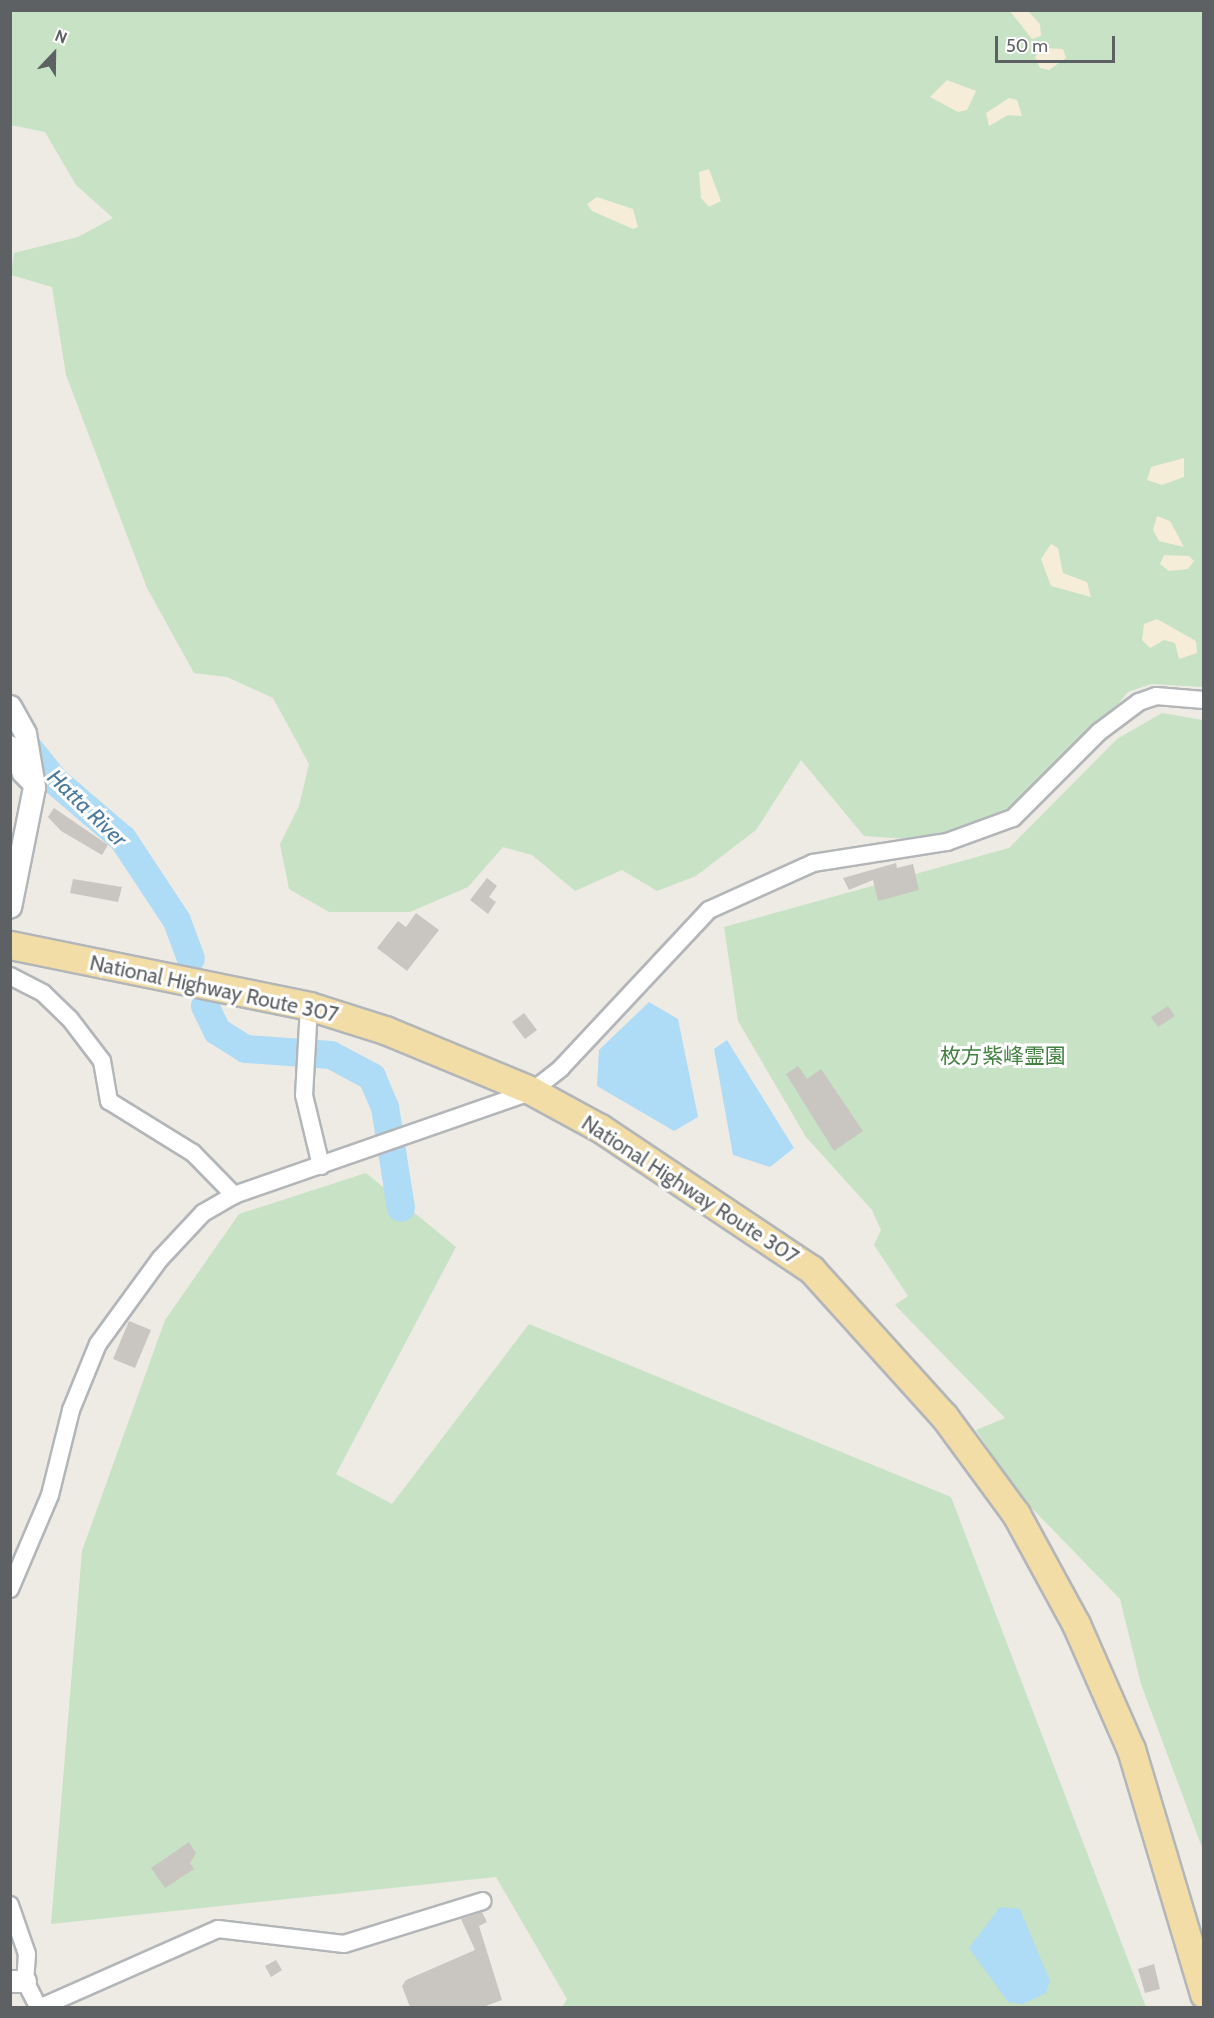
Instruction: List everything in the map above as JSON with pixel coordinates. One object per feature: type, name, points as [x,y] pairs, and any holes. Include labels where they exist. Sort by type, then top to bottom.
[{"type":"highway","name":"National Highway Route 307","points":[[10,945],[309,1006],[385,1030],[532,1091],[610,1134],[810,1269],[944,1416],[1016,1514],[1076,1624],[1131,1749],[1203,1994]]},
{"type":"street","points":[[10,1589],[50,1495],[71,1410],[98,1344],[160,1259],[202,1213],[234,1195],[532,1091],[561,1068],[710,910],[813,863],[947,842],[1013,818],[1099,732],[1139,702],[1156,696],[1203,699]]},
{"type":"street","points":[[10,706],[25,733],[34,787],[10,907]]},
{"type":"street","points":[[10,744],[21,774],[34,787]]},
{"type":"street","points":[[10,976],[43,993],[70,1019],[102,1061],[109,1101],[193,1152],[234,1195]]},
{"type":"street","points":[[309,1006],[304,1095],[321,1166]]},
{"type":"street","points":[[10,1905],[27,1954],[18,1981],[39,2007],[218,1929],[344,1944],[483,1901]]},
{"type":"green space","points":[[10,11],[1203,11],[1203,687],[1151,684],[1128,692],[1088,740],[993,823],[908,839],[864,836],[801,760],[756,830],[696,876],[657,891],[622,870],[575,891],[532,855],[503,847],[468,887],[410,912],[329,912],[289,889],[280,844],[299,806],[309,764],[273,698],[227,677],[194,673],[147,588],[66,375],[52,287],[11,275],[14,253],[78,237],[113,218],[76,185],[45,132],[11,125]]},
{"type":"green space","name":"枚方紫峰霊園","points":[[1162,713],[1203,720],[1203,1850],[1141,1684],[1120,1599],[1020,1496],[976,1430],[1005,1418],[895,1305],[908,1296],[874,1245],[881,1230],[872,1210],[806,1137],[738,1021],[724,927],[1009,848],[1117,739]]},
{"type":"green space","points":[[366,1173],[456,1247],[336,1474],[392,1504],[529,1324],[951,1497],[1146,2007],[562,2007],[567,1999],[496,1877],[51,1924],[82,1551],[165,1320],[239,1214]]},
{"type":"sand","points":[[1010,11],[1028,11],[1040,24],[1041,36],[1032,39]]},
{"type":"sand","points":[[1044,48],[1063,49],[1066,58],[1049,70],[1040,68],[1035,57]]},
{"type":"sand","points":[[947,80],[976,91],[967,110],[958,112],[930,97]]},
{"type":"sand","points":[[1009,98],[1017,100],[1022,116],[1008,115],[989,126],[986,113]]},
{"type":"sand","points":[[709,169],[721,201],[709,207],[701,198],[699,172]]},
{"type":"sand","points":[[597,197],[633,209],[638,227],[633,229],[592,211],[587,204]]},
{"type":"sand","points":[[1184,458],[1184,477],[1162,485],[1147,480],[1151,467]]},
{"type":"sand","points":[[1157,516],[1170,521],[1184,547],[1159,541],[1153,530]]},
{"type":"sand","points":[[1051,544],[1058,548],[1063,573],[1087,582],[1091,597],[1051,586],[1041,559]]},
{"type":"sand","points":[[1164,555],[1189,556],[1194,561],[1188,569],[1169,571],[1160,564]]},
{"type":"sand","points":[[1157,619],[1196,641],[1197,653],[1179,659],[1175,643],[1164,640],[1150,648],[1142,640],[1144,624]]},
{"type":"water","points":[[649,1002],[678,1019],[698,1117],[674,1131],[597,1086],[599,1050]]},
{"type":"water","points":[[727,1040],[794,1148],[770,1167],[733,1155],[714,1049]]},
{"type":"water","points":[[1000,1907],[1020,1909],[1050,1981],[1046,1993],[1023,2004],[1008,2002],[969,1948]]},
{"type":"building","points":[[54,808],[108,845],[102,855],[61,831],[48,817]]},
{"type":"building","points":[[896,863],[897,868],[913,864],[919,890],[878,901],[873,880],[849,890],[843,878]]},
{"type":"building","points":[[487,878],[497,886],[489,897],[496,902],[488,914],[470,900]]},
{"type":"building","points":[[73,879],[122,887],[118,902],[70,893]]},
{"type":"building","points":[[416,913],[439,930],[407,971],[377,948],[398,921],[406,927]]},
{"type":"building","points":[[1168,1006],[1175,1016],[1158,1027],[1151,1017]]},
{"type":"building","points":[[524,1013],[537,1030],[525,1039],[512,1022]]},
{"type":"building","points":[[798,1066],[807,1079],[821,1069],[863,1131],[834,1151],[786,1074]]},
{"type":"building","points":[[129,1321],[151,1330],[135,1368],[113,1359]]},
{"type":"building","points":[[189,1842],[196,1853],[190,1863],[194,1869],[165,1888],[151,1868]]},
{"type":"building","points":[[482,1912],[487,1922],[479,1926],[502,2000],[483,2007],[410,2007],[402,1986],[406,1980],[475,1950],[461,1919]]},
{"type":"building","points":[[276,1960],[282,1970],[271,1977],[265,1966]]},
{"type":"building","points":[[1154,1964],[1160,1989],[1145,1993],[1138,1969]]},
{"type":"waterway","name":"Hatta River","points":[[15,731],[55,781],[123,839],[177,921],[191,959]]},
{"type":"waterway","name":"Hatta River","points":[[205,1006],[217,1031],[246,1049],[331,1055],[372,1077],[385,1107],[401,1208]]}]
